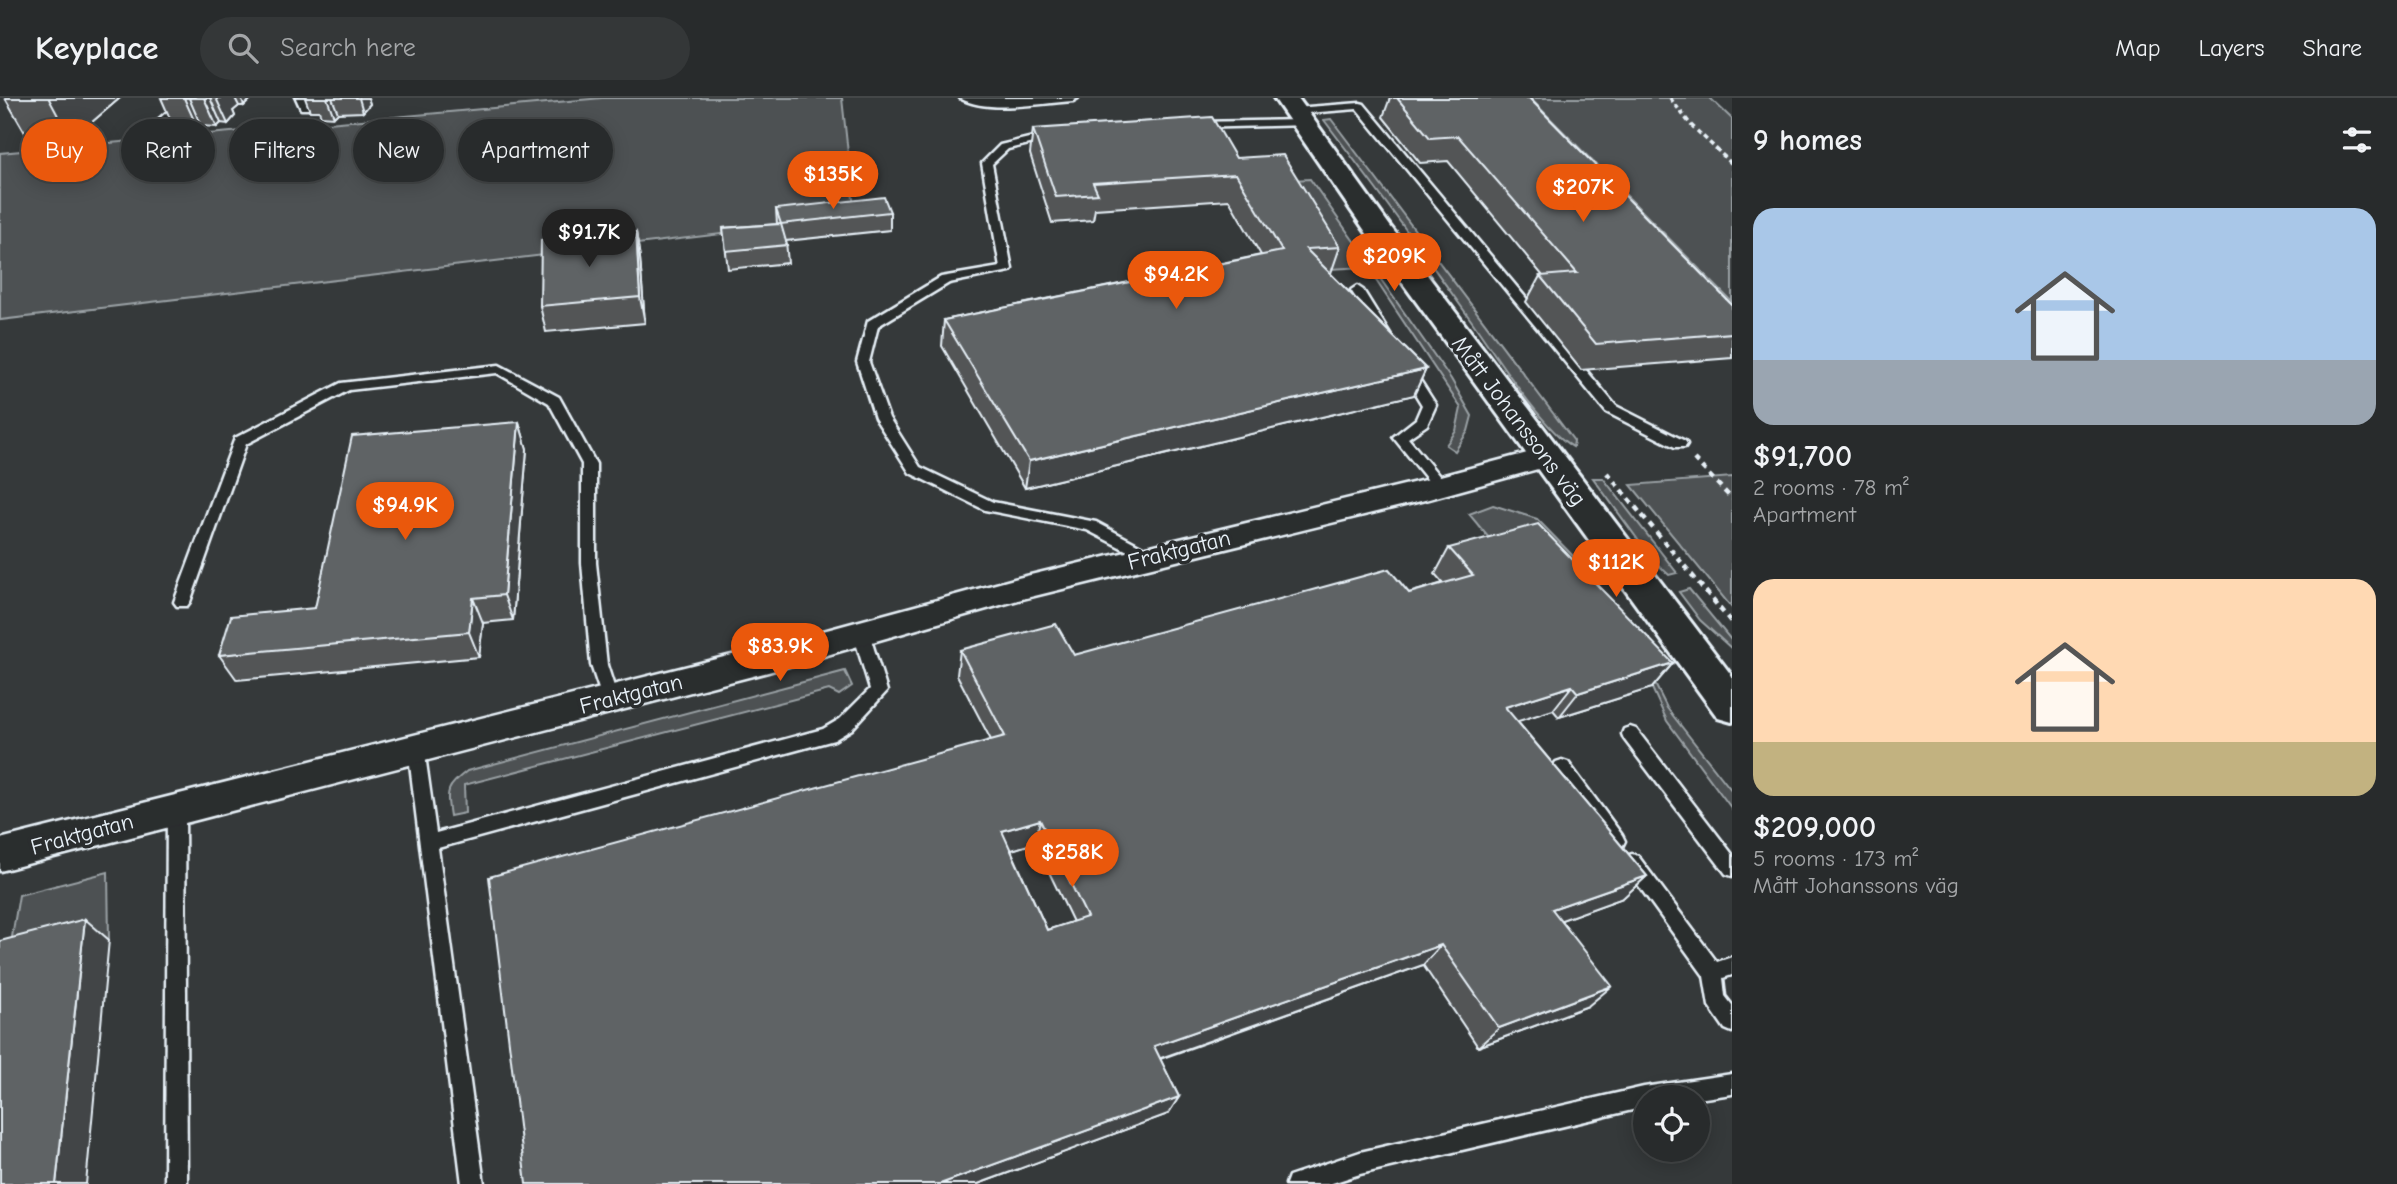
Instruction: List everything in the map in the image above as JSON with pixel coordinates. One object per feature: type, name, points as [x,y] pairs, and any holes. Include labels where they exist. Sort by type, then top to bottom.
[{"type":"street","name":"Mått Johanssons väg","points":[[1295,111],[1380,232],[1732,706]]},
{"type":"street","name":"Fraktgatan","points":[[0,855],[610,699],[1018,589],[1440,486],[1546,457]]},
{"type":"lane","points":[[165,119],[189,98]]},
{"type":"lane","points":[[965,98],[972,101],[1006,102],[1073,98]]},
{"type":"lane","points":[[1182,125],[1360,106],[1611,409],[1680,444]]},
{"type":"lane","points":[[1059,134],[1004,147],[987,163],[1006,269],[945,280],[872,324],[863,362],[882,418],[915,470],[990,506],[1091,526],[1149,557]]},
{"type":"lane","points":[[1357,290],[1429,405],[1422,422],[1400,437],[1440,486]]},
{"type":"lane","points":[[182,602],[240,442],[346,386],[499,369],[554,400],[589,464],[589,563],[599,665],[610,699]]},
{"type":"lane","points":[[428,843],[828,735],[846,724],[879,691],[861,633]]},
{"type":"lane","points":[[1630,734],[1732,868]]},
{"type":"lane","points":[[416,748],[473,1184]]},
{"type":"lane","points":[[1562,768],[1713,973],[1716,999],[1732,1022]]},
{"type":"lane","points":[[176,809],[176,1184]]},
{"type":"lane","points":[[1713,973],[1732,966]]},
{"type":"lane","points":[[1297,1184],[1360,1163],[1631,1100],[1732,1084]]},
{"type":"path","points":[[1670,98],[1694,129],[1732,164]]},
{"type":"path","points":[[1680,444],[1732,499]]},
{"type":"path","points":[[1602,467],[1732,623]]},
{"type":"shaded area","points":[[602,98],[842,98],[855,218],[0,320],[0,153],[21,151],[21,182],[107,182],[107,143],[121,142],[121,182],[215,182],[215,133],[229,132],[229,182],[339,182],[339,122],[353,121],[353,182],[444,182],[444,119],[372,119]]},
{"type":"shaded area","points":[[1530,98],[1710,98],[1732,119],[1732,302]]},
{"type":"shaded area","points":[[1331,119],[1574,441],[1573,447],[1534,409],[1324,120]]},
{"type":"shaded area","points":[[1310,179],[1451,379],[1472,416],[1468,431],[1455,451],[1446,445],[1456,431],[1461,408],[1367,267],[1329,269],[1276,181]]},
{"type":"shaded area","points":[[1732,477],[1732,608],[1631,485]]},
{"type":"shaded area","points":[[1593,478],[1603,478],[1677,573],[1669,575],[1652,559]]},
{"type":"shaded area","points":[[1493,505],[1537,519],[1575,558],[1634,642],[1667,708],[1732,791],[1732,809],[1667,721],[1652,688],[1503,555],[1469,514]]},
{"type":"shaded area","points":[[1689,589],[1732,641],[1732,649],[1700,620],[1679,592]]},
{"type":"shaded area","points":[[845,671],[852,686],[839,695],[829,690],[464,785],[465,813],[450,816],[449,790],[467,771]]},
{"type":"shaded area","points":[[108,872],[109,940],[7,967],[19,895]]},
{"type":"building","points":[[1397,98],[1529,98],[1732,305],[1732,333],[1596,344],[1540,276],[1577,273],[1458,136],[1430,138]]},
{"type":"building","points":[[1212,117],[1236,158],[1283,155],[1340,247],[1306,249],[1426,369],[1029,461],[944,320],[1282,251],[1236,174],[1093,183],[1098,194],[1056,197],[1033,129]]},
{"type":"building","points":[[884,197],[890,212],[781,224],[776,209]]},
{"type":"building","points":[[781,224],[787,245],[726,251],[723,228]]},
{"type":"building","points":[[636,232],[640,297],[540,306],[541,240]]},
{"type":"building","points":[[519,422],[504,595],[473,598],[469,632],[219,655],[231,616],[315,608],[352,436]]},
{"type":"building","points":[[1538,524],[1673,663],[1578,693],[1572,686],[1505,707],[1647,876],[1552,909],[1612,986],[1499,1028],[1441,945],[1154,1046],[1179,1097],[940,1184],[526,1184],[489,877],[1005,736],[960,650],[1056,624],[1074,655],[1389,569],[1409,593],[1473,575],[1449,548]],"holes":[[[1040,820],[1087,917],[1047,930],[1002,831]]]},
{"type":"building","points":[[85,919],[56,1184],[0,1184],[0,941]]}]
